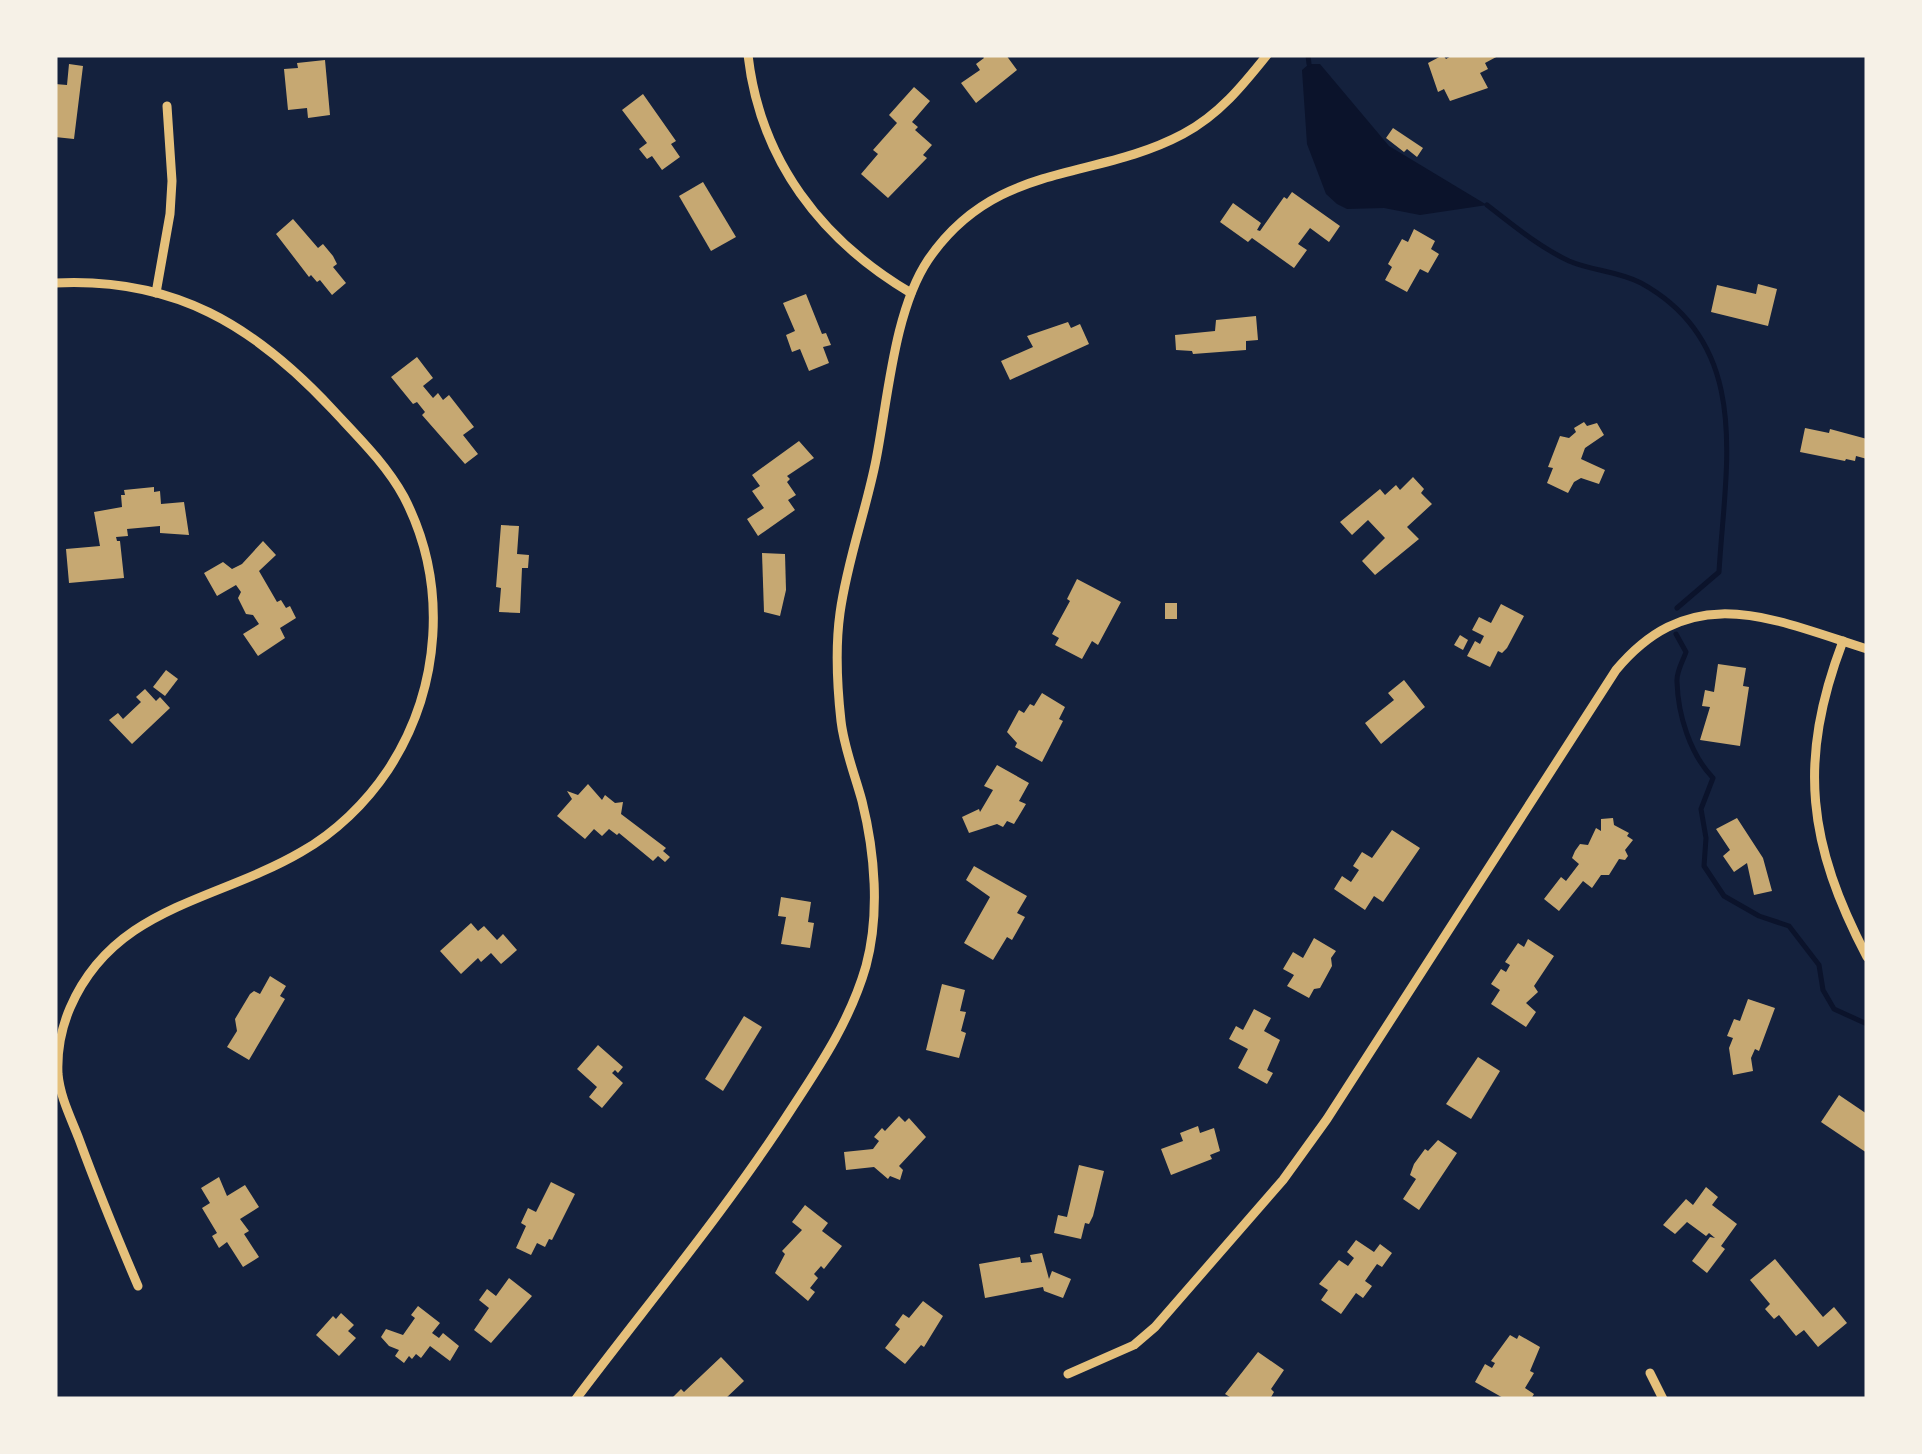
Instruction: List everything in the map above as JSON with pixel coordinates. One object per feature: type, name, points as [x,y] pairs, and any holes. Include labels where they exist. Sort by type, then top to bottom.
[{"type":"street","points":[[748,55],[766,134],[801,197],[827,230],[853,254],[911,293]]},
{"type":"street","points":[[576,1399],[776,1134],[845,1024],[866,964],[872,928],[874,860],[841,727],[836,664],[846,580],[874,470],[911,293],[928,260],[975,212],[1002,194],[1046,175],[1100,163],[1182,135],[1233,97],[1267,55]]},
{"type":"street","points":[[156,293],[172,181],[167,106]]},
{"type":"street","points":[[55,284],[109,285],[156,293],[214,314],[264,344],[294,368],[376,457],[403,496],[422,540],[431,580],[433,629],[428,678],[416,716],[387,772],[365,800],[329,834],[298,854],[129,932],[94,965],[69,1010],[58,1053],[61,1093],[138,1286]]},
{"type":"street","points":[[1068,1374],[1134,1345],[1284,1180],[1616,670],[1632,652],[1675,622],[1718,612],[1760,615],[1867,648]]},
{"type":"street","points":[[1844,641],[1828,682],[1818,724],[1815,812],[1835,892],[1867,957]]},
{"type":"street","points":[[1650,1373],[1663,1399]]},
{"type":"water","points":[[1309,64],[1320,64],[1389,146],[1487,205],[1420,215],[1384,208],[1347,209],[1337,204],[1326,194],[1307,144],[1302,70]]},
{"type":"building","points":[[982,55],[1006,55],[1017,70],[976,103],[961,83],[980,70],[976,64],[984,58]]},
{"type":"building","points":[[1443,55],[1446,59],[1453,55],[1500,55],[1485,63],[1488,69],[1480,73],[1488,88],[1450,101],[1444,89],[1438,92],[1428,63]]},
{"type":"building","points":[[325,60],[330,115],[308,118],[307,108],[288,110],[284,69],[298,68],[297,63]]},
{"type":"building","points":[[69,64],[83,66],[74,139],[55,137],[55,84],[67,85]]},
{"type":"building","points":[[914,87],[930,101],[912,122],[932,145],[923,155],[927,158],[888,198],[861,174],[878,154],[873,150],[897,123],[889,115]]},
{"type":"building","points":[[643,94],[676,141],[671,144],[680,157],[662,170],[652,156],[647,159],[639,149],[647,143],[622,110]]},
{"type":"building","points":[[1393,128],[1423,148],[1417,157],[1386,138]]},
{"type":"building","points":[[703,182],[736,237],[711,251],[679,196]]},
{"type":"building","points":[[1292,192],[1340,226],[1329,242],[1310,228],[1298,244],[1307,250],[1294,268],[1252,238],[1248,242],[1220,222],[1233,203],[1261,223],[1257,230],[1260,231],[1284,197],[1287,199]]},
{"type":"building","points":[[293,219],[318,248],[323,244],[333,256],[337,264],[333,267],[346,283],[332,295],[320,280],[309,277],[276,234]]},
{"type":"building","points":[[1414,229],[1435,241],[1431,249],[1439,254],[1428,273],[1420,269],[1407,292],[1385,280],[1392,267],[1388,264],[1402,239],[1408,242]]},
{"type":"building","points":[[1758,284],[1777,289],[1768,326],[1711,312],[1717,285],[1756,294]]},
{"type":"building","points":[[806,294],[822,334],[826,333],[831,345],[823,347],[829,363],[809,371],[800,349],[792,352],[786,335],[795,331],[783,303]]},
{"type":"building","points":[[1256,316],[1258,340],[1246,341],[1246,350],[1193,354],[1176,350],[1175,335],[1215,331],[1216,320]]},
{"type":"building","points":[[1068,322],[1071,328],[1080,324],[1089,344],[1010,380],[1001,361],[1033,347],[1027,336]]},
{"type":"building","points":[[417,357],[433,378],[423,386],[433,398],[438,393],[443,400],[449,395],[474,427],[463,435],[478,454],[465,464],[422,415],[425,412],[417,402],[413,404],[391,377]]},
{"type":"building","points":[[1584,422],[1587,426],[1597,423],[1604,435],[1585,448],[1581,459],[1605,470],[1599,484],[1581,478],[1568,493],[1547,483],[1553,468],[1548,467],[1560,436],[1569,438],[1576,432],[1574,428]]},
{"type":"building","points":[[1805,428],[1829,433],[1830,429],[1867,439],[1867,459],[1856,456],[1855,461],[1845,461],[1800,452]]},
{"type":"building","points":[[799,441],[814,458],[787,476],[796,495],[788,500],[795,510],[758,536],[747,519],[764,508],[752,491],[760,486],[752,475]]},
{"type":"building","points":[[1413,477],[1432,504],[1407,527],[1419,539],[1375,575],[1362,561],[1385,538],[1368,520],[1352,535],[1340,522],[1380,489],[1385,495],[1396,485],[1400,490]]},
{"type":"building","points":[[154,487],[154,492],[160,491],[161,504],[184,502],[189,535],[160,533],[160,526],[127,529],[128,536],[116,537],[120,541],[124,578],[69,583],[66,549],[100,546],[94,512],[122,507],[124,490]]},
{"type":"building","points":[[501,525],[519,526],[517,554],[529,555],[528,568],[522,568],[520,613],[499,612],[501,588],[496,587]]},
{"type":"building","points":[[263,541],[276,555],[259,571],[277,602],[281,600],[286,608],[290,606],[296,618],[280,628],[285,638],[258,656],[243,634],[259,624],[253,615],[246,614],[238,598],[241,592],[236,585],[217,596],[204,573],[223,562],[232,569],[242,564]]},
{"type":"building","points":[[762,553],[785,554],[786,590],[780,616],[764,612]]},
{"type":"building","points":[[1077,579],[1121,602],[1098,645],[1092,641],[1082,659],[1055,645],[1059,638],[1052,634]]},
{"type":"building","points":[[1165,603],[1177,603],[1177,619],[1165,619]]},
{"type":"building","points":[[1501,604],[1524,616],[1507,648],[1502,653],[1498,651],[1490,667],[1467,656],[1475,641],[1480,644],[1484,636],[1472,630],[1479,617],[1491,623]]},
{"type":"building","points":[[1460,635],[1468,640],[1463,650],[1454,645]]},
{"type":"building","points":[[1718,664],[1746,668],[1743,686],[1749,687],[1740,746],[1700,740],[1710,707],[1702,706],[1705,690],[1714,692]]},
{"type":"building","points":[[166,670],[178,679],[165,696],[153,687]]},
{"type":"building","points":[[1404,680],[1425,707],[1381,744],[1365,723],[1394,700],[1388,693]]},
{"type":"building","points":[[145,689],[170,708],[132,744],[109,720],[118,713],[123,719],[141,702],[136,697]]},
{"type":"building","points":[[1042,693],[1065,707],[1059,719],[1063,721],[1042,762],[1015,747],[1017,743],[1007,732],[1019,710],[1024,713],[1030,704],[1034,706]]},
{"type":"building","points":[[997,765],[1029,783],[1019,801],[1026,804],[1014,824],[1007,821],[1003,827],[997,824],[969,833],[962,817],[979,809],[980,812],[993,790],[984,786]]},
{"type":"building","points":[[588,784],[602,800],[605,795],[615,803],[623,802],[621,814],[666,848],[663,851],[670,857],[665,862],[658,856],[653,861],[609,829],[602,836],[594,829],[585,839],[557,816],[572,799],[567,791],[578,795]]},
{"type":"building","points":[[1613,818],[1614,825],[1629,833],[1627,836],[1633,840],[1625,850],[1628,856],[1619,859],[1609,875],[1601,875],[1592,888],[1583,881],[1559,911],[1544,899],[1561,877],[1566,881],[1579,864],[1572,858],[1575,851],[1580,844],[1588,845],[1596,828],[1601,831],[1601,819]]},
{"type":"building","points":[[1737,818],[1763,858],[1772,891],[1754,895],[1747,863],[1734,872],[1723,856],[1730,850],[1716,829]]},
{"type":"building","points":[[1392,830],[1420,848],[1383,902],[1374,896],[1365,910],[1334,889],[1342,876],[1351,882],[1359,870],[1353,866],[1362,852],[1372,858]]},
{"type":"building","points":[[974,866],[1027,896],[1017,913],[1025,917],[1012,940],[1007,937],[993,960],[964,943],[990,897],[966,880]]},
{"type":"building","points":[[781,897],[811,902],[808,922],[814,923],[810,948],[781,944],[786,917],[778,916]]},
{"type":"building","points":[[471,923],[478,931],[484,926],[497,940],[503,934],[517,950],[501,964],[491,953],[481,962],[478,958],[461,974],[440,951]]},
{"type":"building","points":[[1314,938],[1336,951],[1320,988],[1314,989],[1309,998],[1287,986],[1294,975],[1283,969],[1293,952],[1303,958]]},
{"type":"building","points":[[1528,939],[1554,956],[1534,986],[1538,992],[1526,1003],[1536,1012],[1526,1027],[1491,1004],[1500,990],[1491,984],[1501,969],[1506,972],[1510,965],[1505,962],[1518,943],[1524,947]]},
{"type":"building","points":[[270,976],[286,986],[280,996],[285,999],[249,1060],[227,1047],[237,1031],[235,1019],[250,994],[260,994]]},
{"type":"building","points":[[942,984],[965,990],[960,1011],[966,1012],[961,1031],[966,1033],[959,1058],[926,1050]]},
{"type":"building","points":[[1748,999],[1775,1008],[1759,1051],[1755,1049],[1751,1058],[1753,1071],[1733,1075],[1729,1048],[1733,1038],[1727,1036],[1734,1019],[1740,1021]]},
{"type":"building","points":[[1254,1009],[1271,1018],[1264,1031],[1280,1040],[1267,1070],[1273,1073],[1267,1084],[1238,1068],[1248,1049],[1229,1039],[1236,1026],[1243,1030]]},
{"type":"building","points":[[744,1016],[762,1027],[723,1091],[705,1079]]},
{"type":"building","points":[[598,1045],[623,1067],[612,1073],[623,1083],[602,1108],[589,1097],[597,1087],[577,1069]]},
{"type":"building","points":[[1478,1057],[1500,1071],[1471,1119],[1446,1104]]},
{"type":"building","points":[[1839,1095],[1867,1114],[1867,1153],[1821,1122]]},
{"type":"building","points":[[899,1116],[905,1122],[909,1118],[926,1137],[899,1166],[903,1170],[900,1180],[890,1176],[888,1179],[874,1167],[846,1170],[844,1152],[873,1149],[879,1141],[874,1137]]},
{"type":"building","points":[[1198,1126],[1200,1133],[1214,1128],[1220,1151],[1210,1155],[1212,1159],[1171,1175],[1161,1149],[1183,1141],[1180,1133]]},
{"type":"building","points":[[1438,1140],[1457,1153],[1419,1210],[1403,1199],[1416,1179],[1410,1175],[1414,1164]]},
{"type":"building","points":[[1079,1165],[1104,1171],[1093,1216],[1089,1224],[1085,1223],[1081,1239],[1054,1233],[1058,1215],[1067,1217]]},
{"type":"building","points":[[219,1177],[227,1196],[245,1185],[259,1207],[240,1219],[249,1231],[244,1234],[259,1257],[243,1267],[227,1242],[219,1248],[212,1236],[217,1233],[202,1208],[210,1203],[201,1188]]},
{"type":"building","points":[[551,1182],[575,1194],[552,1240],[545,1247],[537,1243],[531,1255],[516,1248],[526,1226],[521,1223],[528,1208],[536,1212]]},
{"type":"building","points":[[1706,1187],[1718,1197],[1712,1205],[1737,1224],[1707,1273],[1692,1261],[1710,1237],[1715,1238],[1687,1222],[1675,1234],[1663,1225],[1686,1199],[1693,1205]]},
{"type":"building","points":[[805,1205],[828,1223],[822,1231],[842,1246],[824,1269],[821,1266],[814,1274],[818,1278],[810,1288],[815,1292],[808,1301],[775,1273],[785,1254],[782,1251],[802,1230],[792,1222]]},
{"type":"building","points":[[1356,1240],[1374,1252],[1380,1244],[1392,1253],[1382,1267],[1377,1264],[1365,1281],[1372,1286],[1363,1298],[1356,1293],[1341,1314],[1321,1300],[1328,1290],[1319,1284],[1339,1260],[1348,1266],[1354,1258],[1347,1252]]},
{"type":"building","points":[[1042,1253],[1049,1279],[1052,1271],[1071,1279],[1063,1298],[1044,1291],[1043,1287],[985,1298],[979,1264],[1020,1257],[1021,1263],[1032,1262],[1030,1255]]},
{"type":"building","points":[[1775,1259],[1823,1317],[1834,1307],[1847,1323],[1818,1347],[1804,1330],[1796,1336],[1779,1315],[1774,1319],[1765,1309],[1770,1304],[1750,1280]]},
{"type":"building","points":[[509,1278],[532,1296],[491,1343],[474,1330],[489,1308],[479,1300],[487,1289],[496,1296]]},
{"type":"building","points":[[923,1301],[943,1316],[924,1347],[921,1345],[905,1364],[885,1348],[900,1329],[895,1325],[903,1314],[909,1318]]},
{"type":"building","points":[[418,1306],[440,1323],[432,1333],[439,1338],[443,1333],[459,1346],[450,1361],[430,1346],[421,1358],[416,1354],[412,1359],[409,1356],[404,1363],[395,1356],[399,1350],[381,1337],[386,1329],[403,1335]]},
{"type":"building","points":[[341,1313],[354,1325],[348,1331],[356,1338],[339,1356],[316,1335],[333,1316],[336,1319]]},
{"type":"building","points":[[1510,1335],[1517,1339],[1519,1335],[1540,1347],[1530,1371],[1534,1373],[1525,1388],[1534,1394],[1531,1399],[1505,1399],[1475,1382],[1485,1364],[1492,1368],[1495,1363],[1491,1361]]},
{"type":"building","points":[[1258,1352],[1284,1370],[1271,1389],[1274,1392],[1270,1399],[1233,1399],[1225,1394]]},
{"type":"building","points":[[721,1357],[744,1381],[725,1399],[671,1399],[681,1389],[684,1392]]},
{"type":"waterway","points":[[1308,55],[1309,64]]},
{"type":"waterway","points":[[1487,205],[1558,255],[1641,283],[1677,309],[1702,340],[1717,374],[1725,411],[1727,451],[1719,572],[1677,608]]},
{"type":"waterway","points":[[1676,634],[1686,652],[1677,678],[1683,721],[1698,758],[1713,778],[1701,809],[1706,838],[1704,866],[1724,896],[1759,916],[1789,926],[1819,965],[1823,990],[1834,1009],[1867,1024]]}]
